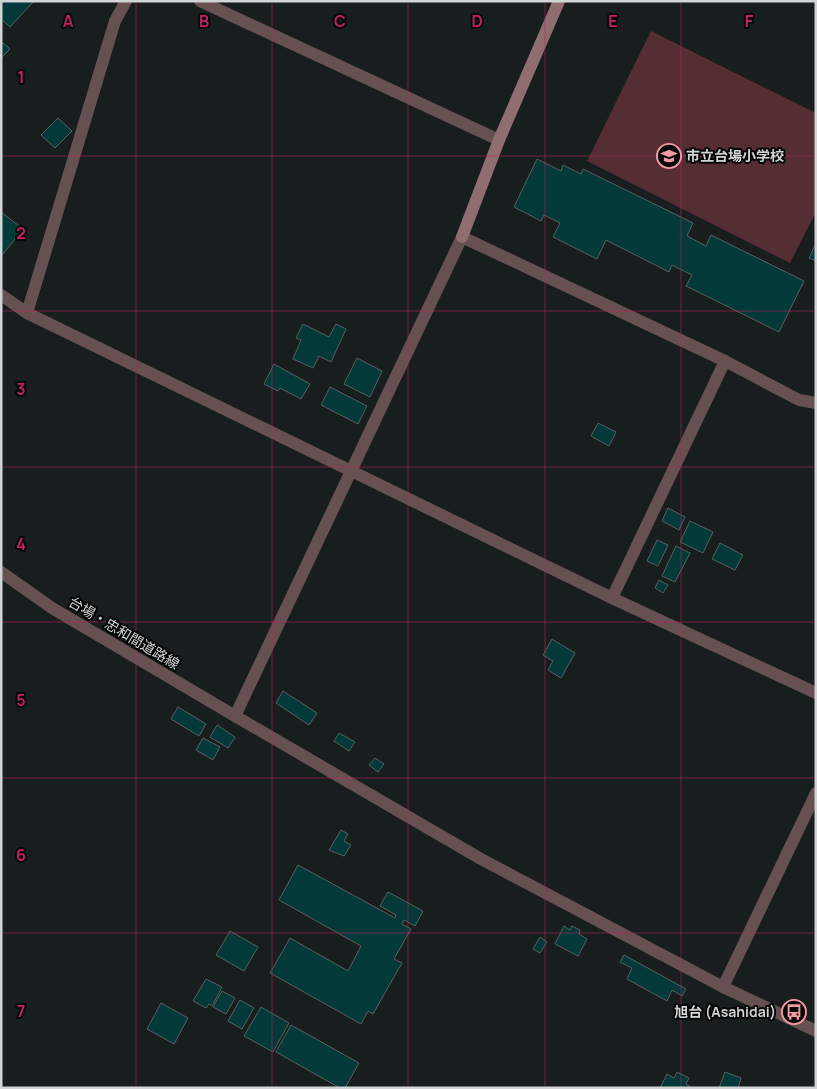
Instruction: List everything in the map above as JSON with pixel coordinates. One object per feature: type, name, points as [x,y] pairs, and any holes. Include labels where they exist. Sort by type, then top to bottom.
[{"type":"street","points":[[27,313],[115,21],[126,1]]},
{"type":"street","points":[[200,1],[499,140]]},
{"type":"street","points":[[235,716],[462,236],[499,140],[559,1]]},
{"type":"street","points":[[462,236],[725,361],[799,400],[816,403]]},
{"type":"street","points":[[1,295],[27,313],[612,598],[816,693]]},
{"type":"street","points":[[612,598],[725,361]]},
{"type":"street","name":"台場・忠和間道路線","points":[[1,572],[52,608],[481,859],[723,987],[816,1031]]},
{"type":"street","points":[[723,987],[816,793]]},
{"type":"shaded area","points":[[651,31],[816,113],[816,212],[790,263],[587,161]]},
{"type":"building","points":[[1,1],[34,1],[10,27],[1,19]]},
{"type":"building","points":[[3,43],[10,49],[1,58],[1,44]]},
{"type":"building","points":[[58,118],[72,131],[55,148],[41,135]]},
{"type":"building","points":[[537,159],[561,171],[563,165],[581,174],[583,169],[693,223],[687,236],[706,246],[711,235],[804,281],[779,332],[686,286],[692,275],[672,265],[669,272],[606,240],[597,259],[553,237],[560,223],[544,215],[541,221],[514,207]]},
{"type":"building","points":[[1,212],[23,229],[2,255],[1,255]]},
{"type":"building","points":[[816,243],[816,261],[809,258]]},
{"type":"building","points":[[303,324],[329,337],[336,324],[346,329],[331,362],[319,356],[313,368],[293,359],[301,340],[296,338]]},
{"type":"building","points":[[357,358],[382,371],[370,397],[344,384]]},
{"type":"building","points":[[274,364],[310,384],[301,399],[280,388],[278,391],[264,384]]},
{"type":"building","points":[[330,387],[367,406],[358,424],[321,405]]},
{"type":"building","points":[[598,423],[616,432],[609,446],[591,436]]},
{"type":"building","points":[[668,508],[685,517],[679,530],[662,521]]},
{"type":"building","points":[[690,521],[713,532],[703,553],[680,542]]},
{"type":"building","points":[[657,540],[668,545],[658,566],[647,561]]},
{"type":"building","points":[[720,543],[743,555],[735,570],[712,559]]},
{"type":"building","points":[[676,546],[690,553],[675,582],[662,576]]},
{"type":"building","points":[[659,580],[668,585],[663,593],[655,588]]},
{"type":"building","points":[[552,639],[575,653],[561,678],[548,670],[553,661],[543,655]]},
{"type":"building","points":[[283,691],[317,713],[309,725],[276,703]]},
{"type":"building","points":[[178,707],[206,724],[199,736],[171,719]]},
{"type":"building","points":[[217,725],[235,737],[228,748],[210,737]]},
{"type":"building","points":[[339,733],[355,742],[349,751],[334,741]]},
{"type":"building","points":[[203,738],[220,747],[213,760],[196,750]]},
{"type":"building","points":[[375,758],[384,764],[378,772],[369,765]]},
{"type":"building","points":[[341,830],[348,834],[344,841],[351,845],[344,856],[329,850]]},
{"type":"building","points":[[298,865],[395,918],[396,915],[380,906],[388,892],[423,911],[415,926],[404,920],[402,924],[411,929],[394,959],[402,963],[373,1014],[368,1011],[361,1024],[270,973],[290,938],[348,971],[361,946],[279,900]]},
{"type":"building","points":[[564,926],[570,930],[572,926],[580,930],[579,934],[587,939],[578,956],[555,944]]},
{"type":"building","points":[[230,931],[258,947],[244,971],[216,955]]},
{"type":"building","points":[[540,937],[547,942],[540,953],[533,949]]},
{"type":"building","points":[[624,955],[686,989],[682,996],[672,990],[667,1001],[627,979],[632,968],[620,962]]},
{"type":"building","points":[[206,979],[222,987],[212,1006],[209,1004],[206,1008],[193,1001]]},
{"type":"building","points":[[222,991],[235,998],[226,1014],[213,1007]]},
{"type":"building","points":[[240,1000],[254,1008],[242,1029],[228,1021]]},
{"type":"building","points":[[161,1003],[188,1018],[174,1044],[147,1029]]},
{"type":"building","points":[[261,1007],[289,1023],[273,1052],[244,1036]]},
{"type":"building","points":[[291,1025],[359,1063],[345,1088],[340,1088],[276,1052]]},
{"type":"building","points":[[677,1072],[689,1078],[686,1084],[692,1088],[660,1088],[667,1074],[674,1078]]},
{"type":"building","points":[[725,1072],[741,1078],[738,1088],[719,1088]]},
{"type":"place","name":"市立台場小学校","points":[[669,156]]},
{"type":"place","name":"旭台 (Asahidai)","points":[[794,1012]]}]
